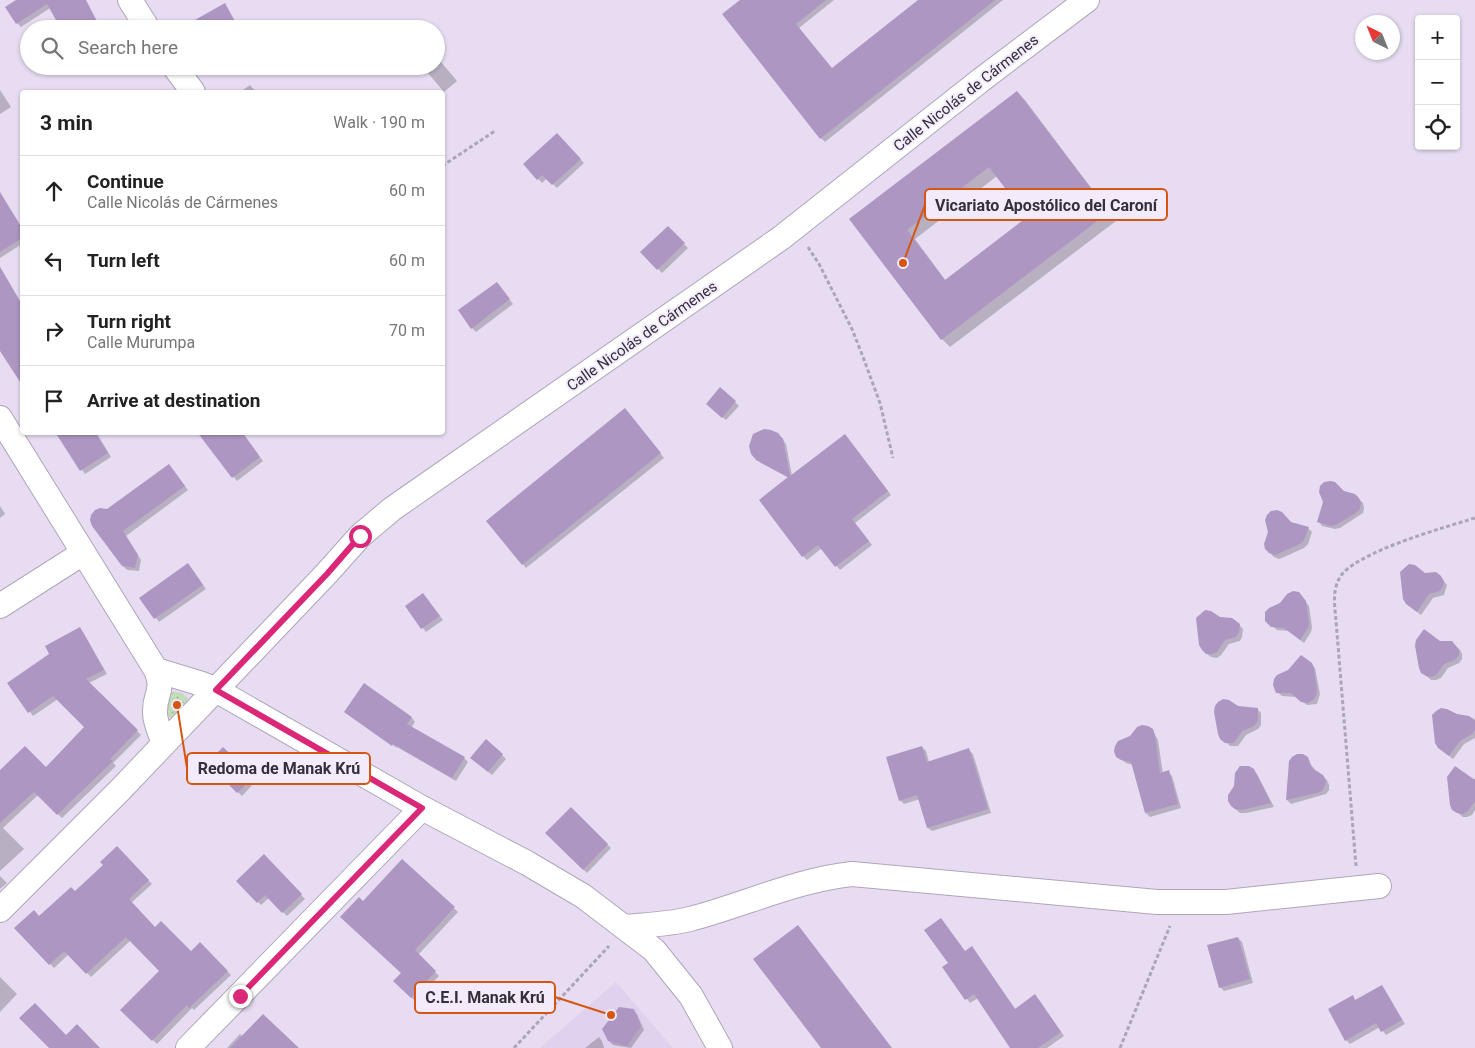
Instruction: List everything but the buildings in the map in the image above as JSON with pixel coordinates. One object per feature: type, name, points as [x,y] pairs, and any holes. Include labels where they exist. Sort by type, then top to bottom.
[{"type":"street","points":[[130,0],[142,20]]},
{"type":"street","name":"Calle Nicolás de Cármenes","points":[[0,910],[216,690],[327,574],[360,536],[392,509],[795,227],[981,80],[1087,0]]},
{"type":"street","points":[[181,75],[192,90]]},
{"type":"street","points":[[0,418],[156,670],[161,681],[154,713],[164,744]]},
{"type":"street","points":[[0,606],[83,553]]},
{"type":"street","points":[[156,670],[216,690],[422,808],[527,862],[583,896],[654,950],[691,996],[720,1048]]},
{"type":"street","points":[[188,1048],[422,808]]},
{"type":"street","points":[[626,927],[688,919],[831,876],[852,874],[1157,902],[1226,902],[1368,888]]},
{"type":"path","points":[[445,164],[495,131]]},
{"type":"path","points":[[795,227],[819,264],[852,329],[880,403],[893,458]]},
{"type":"path","points":[[1368,888],[1348,786],[1335,591],[1339,578],[1344,572],[1366,556],[1475,518]]},
{"type":"path","points":[[1120,1048],[1180,902]]},
{"type":"path","points":[[514,1048],[626,927]]},
{"type":"shaded area","points":[[616,982],[673,1048],[540,1048]]},
{"type":"green space","points":[[174,692],[184,694],[190,703],[172,719],[166,715],[168,695]]},
{"type":"place","name":"Vicariato Apostólico del Caroní","points":[[903,263]]},
{"type":"place","name":"Redoma de Manak Krú","points":[[177,705]]},
{"type":"place","name":"C.E.I. Manak Krú","points":[[611,1015]]},
{"type":"route","points":[[240,996],[422,808],[216,690],[327,574],[360,536]]}]
